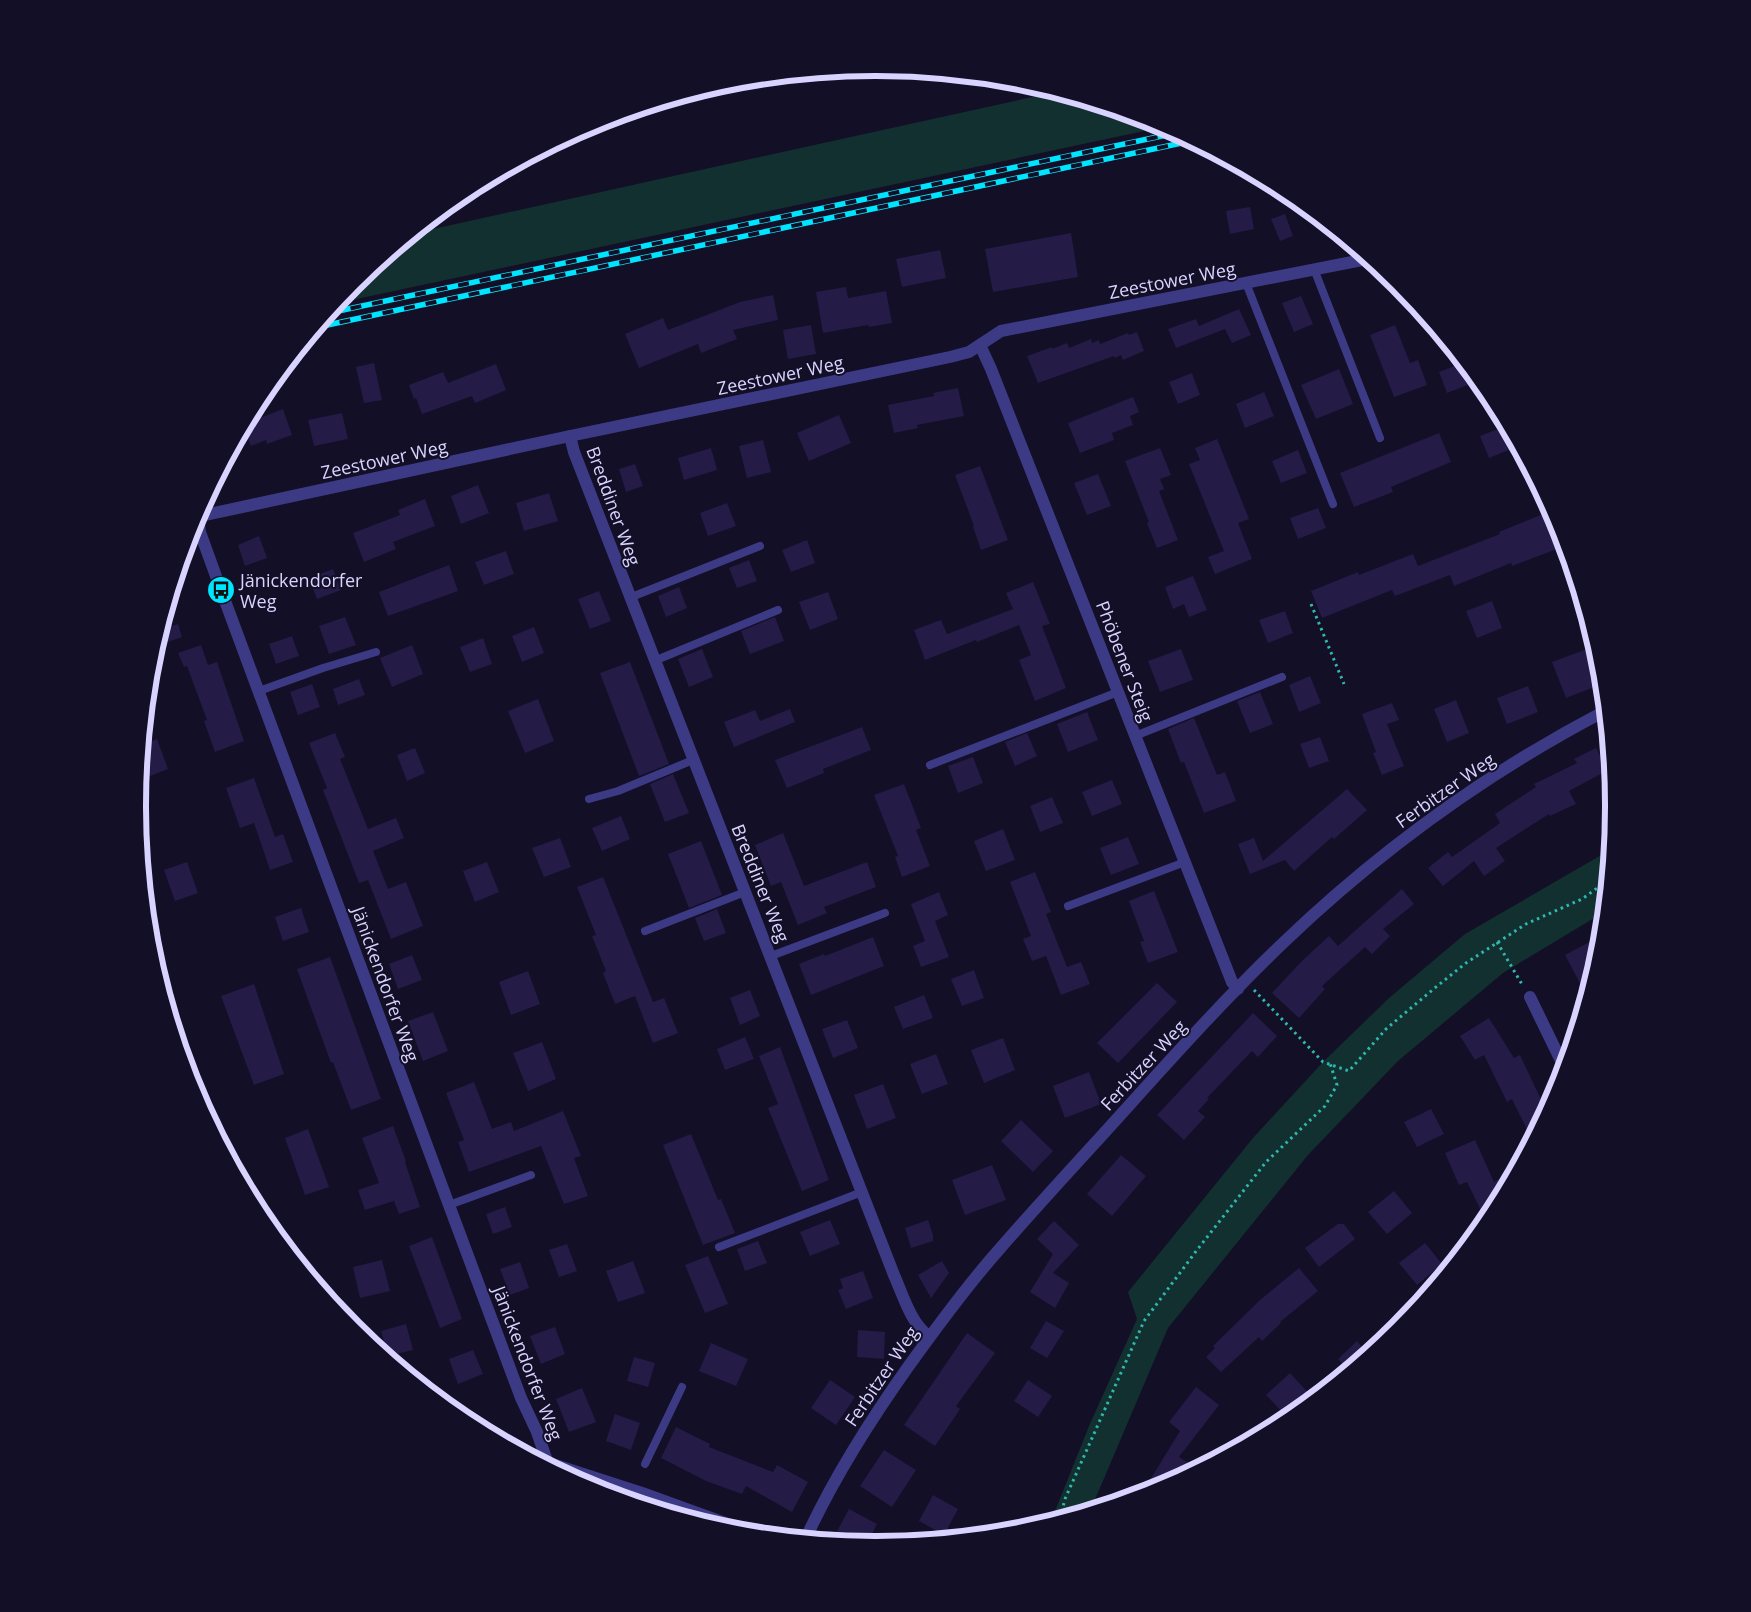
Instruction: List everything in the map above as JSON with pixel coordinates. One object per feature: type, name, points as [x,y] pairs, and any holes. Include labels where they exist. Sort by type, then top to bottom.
[{"type":"street","name":"Zeestower Weg","points":[[206,515],[570,436],[950,357],[969,352],[1001,331],[1360,260]]},
{"type":"street","name":"Phöbener Steig","points":[[980,345],[1232,982],[1242,985]]},
{"type":"street","name":"Breddiner Weg","points":[[570,436],[574,452],[654,661],[771,956],[894,1275],[915,1320],[923,1332],[929,1336]]},
{"type":"street","name":"Jänickendorfer Weg","points":[[200,529],[521,1398],[538,1432],[541,1454]]},
{"type":"street","name":"Ferbitzer Weg","points":[[809,1532],[822,1503],[849,1455],[890,1391],[929,1336],[995,1253],[1242,985],[1324,905],[1400,844],[1462,798],[1516,762],[1599,714]]},
{"type":"street","points":[[1530,997],[1560,1059]]},
{"type":"street","points":[[580,1472],[701,1514]]},
{"type":"lane","points":[[1314,269],[1380,438]]},
{"type":"lane","points":[[1246,283],[1333,504]]},
{"type":"lane","points":[[630,598],[760,546]]},
{"type":"lane","points":[[654,661],[778,610]]},
{"type":"lane","points":[[259,691],[323,668],[376,652]]},
{"type":"lane","points":[[1135,736],[1282,678]]},
{"type":"lane","points":[[930,765],[1118,692]]},
{"type":"lane","points":[[589,799],[618,791],[693,760]]},
{"type":"lane","points":[[1068,906],[1185,862]]},
{"type":"lane","points":[[645,931],[745,892]]},
{"type":"lane","points":[[771,956],[885,913]]},
{"type":"lane","points":[[449,1205],[531,1175]]},
{"type":"lane","points":[[719,1247],[862,1192]]},
{"type":"lane","points":[[644,1464],[682,1387]]},
{"type":"path","points":[[1311,604],[1344,684]]},
{"type":"path","points":[[1242,985],[1323,1062],[1349,1071],[1386,1029],[1436,987],[1497,942],[1526,924],[1582,899],[1601,886]]},
{"type":"path","points":[[1497,942],[1530,997]]},
{"type":"path","points":[[1062,1512],[1065,1499],[1144,1321],[1266,1162],[1325,1106],[1337,1085],[1330,1063]]},
{"type":"green space","points":[[1040,95],[1110,115],[1149,130],[349,301],[394,257],[427,230]]},
{"type":"green space","points":[[1604,853],[1596,917],[1503,973],[1398,1061],[1308,1155],[1168,1328],[1094,1502],[1054,1513],[1089,1426],[1137,1319],[1128,1292],[1253,1138],[1323,1062],[1389,998],[1465,934]]},
{"type":"building","points":[[1250,207],[1254,229],[1230,234],[1226,211]]},
{"type":"building","points":[[1285,214],[1293,236],[1280,241],[1271,219]]},
{"type":"building","points":[[1071,233],[1078,277],[993,292],[985,249]]},
{"type":"building","points":[[940,250],[946,278],[902,287],[896,259]]},
{"type":"building","points":[[846,287],[848,298],[886,291],[892,323],[823,333],[816,292]]},
{"type":"building","points":[[773,295],[778,320],[733,330],[737,339],[701,353],[698,344],[639,368],[625,334],[663,318],[668,330],[740,302]]},
{"type":"building","points":[[1301,296],[1313,324],[1294,332],[1282,303]]},
{"type":"building","points":[[1239,309],[1251,335],[1232,343],[1225,329],[1176,348],[1168,329],[1196,319],[1199,326]]},
{"type":"building","points":[[811,325],[816,354],[788,359],[783,330]]},
{"type":"building","points":[[1395,325],[1410,363],[1418,360],[1427,385],[1394,397],[1370,335]]},
{"type":"building","points":[[1137,332],[1144,351],[1123,360],[1121,355],[1115,358],[1114,356],[1038,383],[1027,356],[1067,343],[1069,348],[1091,339],[1092,343],[1099,340],[1100,344],[1128,333],[1129,335]]},
{"type":"building","points":[[374,363],[382,400],[364,403],[356,367]]},
{"type":"building","points":[[496,364],[506,390],[475,403],[472,396],[422,414],[409,385],[443,372],[448,383]]},
{"type":"building","points":[[1456,365],[1470,384],[1447,393],[1439,372]]},
{"type":"building","points":[[1339,369],[1353,404],[1316,419],[1301,385]]},
{"type":"building","points":[[1192,373],[1200,395],[1178,404],[1169,382]]},
{"type":"building","points":[[958,388],[964,416],[917,425],[918,428],[894,433],[888,405],[934,396],[933,393]]},
{"type":"building","points":[[1264,392],[1274,416],[1245,428],[1236,404]]},
{"type":"building","points":[[1133,397],[1139,412],[1130,416],[1133,425],[1112,433],[1114,440],[1080,453],[1068,423]]},
{"type":"building","points":[[283,409],[292,435],[267,444],[266,440],[251,446],[247,436],[258,419]]},
{"type":"building","points":[[342,413],[348,439],[314,446],[308,420]]},
{"type":"building","points":[[839,415],[851,443],[809,461],[797,433]]},
{"type":"building","points":[[1499,429],[1511,449],[1489,458],[1480,436]]},
{"type":"building","points":[[1439,433],[1451,462],[1391,487],[1393,492],[1354,507],[1340,473]]},
{"type":"building","points":[[1217,439],[1249,519],[1238,523],[1252,559],[1215,574],[1208,557],[1224,551],[1189,464],[1200,460],[1195,448]]},
{"type":"building","points":[[763,440],[771,472],[747,478],[739,446]]},
{"type":"building","points":[[711,448],[717,470],[684,480],[678,458]]},
{"type":"building","points":[[1160,448],[1171,475],[1160,479],[1164,489],[1159,491],[1178,540],[1157,548],[1125,461]]},
{"type":"building","points":[[1298,450],[1307,473],[1281,483],[1272,461]]},
{"type":"building","points":[[635,464],[643,486],[626,492],[619,469]]},
{"type":"building","points":[[980,466],[1008,540],[981,550],[955,475]]},
{"type":"building","points":[[1098,474],[1111,506],[1087,515],[1074,483]]},
{"type":"building","points":[[478,485],[489,513],[461,524],[451,496]]},
{"type":"building","points":[[549,493],[558,521],[524,531],[516,503]]},
{"type":"building","points":[[425,499],[435,526],[393,542],[396,549],[364,562],[353,533],[400,515],[398,510]]},
{"type":"building","points":[[727,503],[736,526],[708,536],[700,513]]},
{"type":"building","points":[[1318,508],[1326,528],[1298,539],[1290,518]]},
{"type":"building","points":[[1543,514],[1557,549],[1512,566],[1511,563],[1454,586],[1450,575],[1395,596],[1392,590],[1322,618],[1311,591],[1358,572],[1359,575],[1413,554],[1418,566],[1500,534],[1499,532]]},
{"type":"building","points":[[259,536],[267,558],[245,566],[238,545]]},
{"type":"building","points":[[807,540],[815,563],[791,572],[782,550]]},
{"type":"building","points":[[506,551],[514,574],[484,585],[475,562]]},
{"type":"building","points":[[749,560],[757,581],[737,588],[729,568]]},
{"type":"building","points":[[449,565],[458,591],[388,616],[379,592]]},
{"type":"building","points":[[333,569],[341,590],[317,599],[309,578]]},
{"type":"building","points":[[1193,576],[1207,610],[1189,617],[1184,604],[1173,609],[1165,587]]},
{"type":"building","points":[[1033,582],[1050,624],[1042,626],[1066,688],[1035,701],[1019,660],[1031,655],[1019,625],[925,660],[914,630],[941,620],[947,634],[1013,609],[1006,593]]},
{"type":"building","points":[[679,587],[687,608],[666,617],[658,596]]},
{"type":"building","points":[[599,591],[611,621],[590,629],[578,599]]},
{"type":"building","points":[[828,592],[838,619],[810,630],[799,602]]},
{"type":"building","points":[[1492,601],[1502,628],[1477,638],[1466,611]]},
{"type":"building","points":[[1285,611],[1293,633],[1268,643],[1259,620]]},
{"type":"building","points":[[345,617],[356,645],[329,654],[319,626]]},
{"type":"building","points":[[775,617],[784,641],[750,654],[741,631]]},
{"type":"building","points":[[178,624],[182,637],[168,642],[166,637],[169,627]]},
{"type":"building","points":[[534,627],[544,653],[522,662],[512,636]]},
{"type":"building","points":[[292,636],[299,656],[276,664],[269,644]]},
{"type":"building","points":[[483,638],[492,664],[470,672],[460,647]]},
{"type":"building","points":[[201,645],[208,665],[217,662],[244,741],[215,752],[204,721],[207,720],[187,666],[184,667],[178,653]]},
{"type":"building","points":[[412,645],[423,674],[392,687],[380,658]]},
{"type":"building","points":[[702,649],[713,677],[689,687],[678,659]]},
{"type":"building","points":[[1181,649],[1193,680],[1160,692],[1148,661]]},
{"type":"building","points":[[1587,649],[1595,687],[1566,698],[1552,662]]},
{"type":"building","points":[[630,662],[669,764],[639,776],[600,673]]},
{"type":"building","points":[[1310,676],[1321,703],[1299,712],[1289,685]]},
{"type":"building","points":[[359,679],[365,695],[338,705],[333,689]]},
{"type":"building","points":[[312,684],[320,707],[298,715],[290,692]]},
{"type":"building","points":[[1528,686],[1538,712],[1507,724],[1497,698]]},
{"type":"building","points":[[1260,692],[1273,724],[1250,733],[1237,701]]},
{"type":"building","points":[[538,699],[554,741],[525,753],[508,711]]},
{"type":"building","points":[[1456,700],[1469,733],[1447,742],[1434,709]]},
{"type":"building","points":[[1392,703],[1399,720],[1387,724],[1404,766],[1382,775],[1373,753],[1376,752],[1362,714]]},
{"type":"building","points":[[790,709],[795,722],[734,747],[724,722],[755,710],[760,721]]},
{"type":"building","points":[[1087,712],[1098,740],[1068,752],[1057,724]]},
{"type":"building","points":[[1194,718],[1217,775],[1225,772],[1236,801],[1204,813],[1184,762],[1181,763],[1168,729]]},
{"type":"building","points":[[862,727],[871,750],[823,769],[824,773],[787,788],[775,760]]},
{"type":"building","points":[[335,733],[345,757],[340,759],[368,829],[396,818],[404,838],[373,851],[388,889],[406,882],[423,926],[391,939],[368,880],[359,883],[323,790],[327,788],[309,743]]},
{"type":"building","points":[[1027,733],[1037,756],[1015,766],[1005,742]]},
{"type":"building","points":[[1320,737],[1329,761],[1309,768],[1300,744]]},
{"type":"building","points":[[157,739],[168,769],[147,777],[147,758],[149,742]]},
{"type":"building","points":[[415,748],[425,773],[407,781],[397,755]]},
{"type":"building","points":[[1596,748],[1604,763],[1604,772],[1569,791],[1576,804],[1550,816],[1549,814],[1496,848],[1505,861],[1484,876],[1474,861],[1443,886],[1428,868],[1448,852],[1452,857],[1500,823],[1495,814],[1536,787],[1534,784],[1577,763],[1574,759]]},
{"type":"building","points":[[973,757],[983,783],[958,793],[948,766]]},
{"type":"building","points":[[673,774],[689,813],[665,822],[650,784]]},
{"type":"building","points":[[254,778],[275,837],[283,834],[293,862],[270,870],[254,823],[240,828],[226,788]]},
{"type":"building","points":[[1112,780],[1122,804],[1092,816],[1082,792]]},
{"type":"building","points":[[904,784],[921,828],[916,830],[930,866],[902,877],[895,857],[898,856],[874,795]]},
{"type":"building","points":[[1347,789],[1367,810],[1334,839],[1332,837],[1294,871],[1285,860],[1250,874],[1238,844],[1254,838],[1263,861]]},
{"type":"building","points":[[1052,797],[1063,823],[1040,832],[1030,806]]},
{"type":"building","points":[[621,816],[630,839],[602,851],[592,828]]},
{"type":"building","points":[[1003,829],[1015,860],[986,871],[974,841]]},
{"type":"building","points":[[783,833],[804,886],[867,862],[876,887],[824,907],[827,913],[798,925],[781,882],[771,886],[755,845]]},
{"type":"building","points":[[1128,837],[1139,864],[1111,875],[1100,848]]},
{"type":"building","points":[[560,838],[571,867],[544,877],[532,848]]},
{"type":"building","points":[[701,841],[722,895],[689,908],[668,854]]},
{"type":"building","points":[[187,862],[198,893],[175,901],[164,870]]},
{"type":"building","points":[[487,862],[499,892],[475,902],[463,871]]},
{"type":"building","points":[[1035,872],[1051,912],[1046,914],[1067,967],[1081,962],[1090,984],[1061,995],[1046,956],[1032,961],[1023,939],[1031,936],[1010,882]]},
{"type":"building","points":[[603,877],[653,1002],[664,998],[678,1033],[653,1043],[635,996],[615,1004],[603,973],[606,971],[592,936],[596,935],[577,887]]},
{"type":"building","points":[[1402,889],[1414,904],[1383,929],[1390,936],[1372,954],[1365,947],[1322,986],[1325,989],[1299,1018],[1272,993],[1329,936],[1338,946]]},
{"type":"building","points":[[1154,891],[1178,952],[1148,963],[1140,942],[1144,941],[1129,901]]},
{"type":"building","points":[[939,892],[948,915],[935,921],[949,957],[921,967],[913,946],[925,941],[911,904]]},
{"type":"building","points":[[301,908],[309,932],[283,941],[275,917]]},
{"type":"building","points":[[717,909],[726,933],[704,941],[695,918]]},
{"type":"building","points":[[873,937],[884,966],[811,995],[799,964]]},
{"type":"building","points":[[1592,940],[1581,985],[1565,955]]},
{"type":"building","points":[[412,955],[422,980],[398,989],[389,964]]},
{"type":"building","points":[[330,957],[381,1099],[351,1110],[333,1062],[331,1063],[297,969]]},
{"type":"building","points":[[974,970],[984,998],[962,1006],[951,979]]},
{"type":"building","points":[[528,971],[540,1004],[511,1015],[499,982]]},
{"type":"building","points":[[1157,983],[1177,1002],[1118,1063],[1097,1043]]},
{"type":"building","points":[[254,984],[284,1074],[254,1085],[221,996]]},
{"type":"building","points":[[750,990],[760,1016],[740,1025],[730,998]]},
{"type":"building","points":[[924,995],[933,1018],[903,1029],[894,1007]]},
{"type":"building","points":[[433,1012],[448,1051],[423,1061],[408,1021]]},
{"type":"building","points":[[1253,1013],[1277,1036],[1258,1057],[1252,1051],[1207,1098],[1209,1099],[1198,1111],[1205,1117],[1184,1140],[1157,1115]]},
{"type":"building","points":[[1489,1018],[1514,1058],[1520,1055],[1542,1102],[1528,1132],[1512,1099],[1507,1102],[1484,1055],[1475,1060],[1460,1036]]},
{"type":"building","points":[[847,1020],[858,1048],[833,1058],[822,1029]]},
{"type":"building","points":[[745,1037],[754,1059],[725,1070],[717,1049]]},
{"type":"building","points":[[1003,1038],[1015,1070],[984,1083],[971,1050]]},
{"type":"building","points":[[542,1042],[556,1079],[528,1091],[513,1053]]},
{"type":"building","points":[[780,1047],[829,1180],[802,1191],[768,1108],[778,1104],[759,1056]]},
{"type":"building","points":[[936,1054],[948,1084],[922,1094],[910,1064]]},
{"type":"building","points":[[1089,1072],[1101,1104],[1065,1118],[1053,1086]]},
{"type":"building","points":[[474,1082],[492,1129],[511,1122],[514,1131],[563,1111],[581,1156],[574,1158],[588,1196],[564,1204],[541,1146],[469,1172],[458,1142],[464,1140],[446,1093]]},
{"type":"building","points":[[883,1084],[896,1118],[867,1129],[854,1095]]},
{"type":"building","points":[[1431,1109],[1444,1134],[1417,1147],[1404,1122]]},
{"type":"building","points":[[1021,1120],[1053,1151],[1033,1172],[1001,1141]]},
{"type":"building","points":[[393,1126],[420,1207],[399,1214],[394,1201],[365,1210],[358,1190],[379,1183],[362,1138]]},
{"type":"building","points":[[308,1129],[329,1187],[305,1195],[285,1138]]},
{"type":"building","points":[[691,1134],[718,1200],[721,1199],[735,1233],[703,1245],[663,1145]]},
{"type":"building","points":[[1475,1140],[1494,1182],[1498,1180],[1500,1183],[1481,1212],[1467,1182],[1459,1185],[1445,1153]]},
{"type":"building","points":[[1121,1155],[1146,1176],[1112,1216],[1087,1194]]},
{"type":"building","points":[[992,1165],[1006,1200],[965,1215],[952,1180]]},
{"type":"building","points":[[1394,1191],[1412,1213],[1387,1234],[1368,1212]]},
{"type":"building","points":[[505,1207],[512,1227],[493,1234],[486,1214]]},
{"type":"building","points":[[830,1220],[840,1244],[810,1256],[800,1232]]},
{"type":"building","points":[[928,1220],[933,1241],[911,1248],[905,1228]]},
{"type":"building","points":[[1054,1221],[1079,1245],[1053,1273],[1069,1283],[1055,1308],[1030,1292],[1053,1254],[1037,1239]]},
{"type":"building","points":[[1338,1224],[1344,1224],[1355,1239],[1319,1267],[1305,1248]]},
{"type":"building","points":[[432,1237],[462,1319],[440,1328],[409,1246]]},
{"type":"building","points":[[758,1241],[767,1263],[745,1271],[737,1249]]},
{"type":"building","points":[[1425,1243],[1442,1264],[1417,1285],[1399,1263]]},
{"type":"building","points":[[567,1244],[577,1271],[559,1277],[549,1250]]},
{"type":"building","points":[[708,1256],[728,1304],[705,1313],[685,1265]]},
{"type":"building","points":[[382,1260],[390,1291],[360,1298],[353,1267]]},
{"type":"building","points":[[633,1261],[645,1293],[618,1302],[606,1271]]},
{"type":"building","points":[[942,1261],[949,1273],[931,1298],[918,1275]]},
{"type":"building","points":[[520,1262],[529,1288],[510,1295],[500,1269]]},
{"type":"building","points":[[1299,1268],[1318,1291],[1280,1322],[1262,1341],[1259,1337],[1221,1372],[1206,1357],[1215,1348],[1213,1346],[1260,1300]]},
{"type":"building","points":[[863,1271],[873,1298],[846,1309],[838,1290],[843,1288],[840,1279]]},
{"type":"building","points":[[1046,1321],[1064,1331],[1047,1358],[1030,1348]]},
{"type":"building","points":[[406,1324],[413,1350],[394,1355],[385,1347],[381,1331]]},
{"type":"building","points":[[555,1327],[565,1354],[541,1364],[530,1336]]},
{"type":"building","points":[[858,1330],[885,1332],[884,1359],[857,1357]]},
{"type":"building","points":[[967,1333],[995,1353],[956,1406],[960,1409],[935,1446],[904,1425]]},
{"type":"building","points":[[1357,1341],[1364,1349],[1344,1366],[1338,1359]]},
{"type":"building","points":[[711,1343],[748,1359],[736,1386],[699,1371]]},
{"type":"building","points":[[473,1350],[483,1374],[458,1384],[449,1359]]},
{"type":"building","points":[[634,1357],[655,1363],[648,1387],[627,1381]]},
{"type":"building","points":[[1290,1373],[1309,1393],[1282,1412],[1266,1395]]},
{"type":"building","points":[[830,1380],[855,1397],[836,1425],[811,1408]]},
{"type":"building","points":[[1028,1380],[1052,1396],[1038,1417],[1014,1401]]},
{"type":"building","points":[[1196,1387],[1219,1405],[1179,1457],[1190,1464],[1148,1482],[1180,1431],[1169,1422]]},
{"type":"building","points":[[582,1388],[596,1422],[569,1432],[556,1399]]},
{"type":"building","points":[[615,1414],[640,1423],[631,1450],[606,1441]]},
{"type":"building","points":[[676,1427],[710,1444],[709,1447],[773,1472],[777,1465],[808,1482],[792,1512],[746,1486],[742,1494],[706,1481],[661,1458]]},
{"type":"building","points":[[884,1450],[916,1470],[892,1507],[860,1486]]},
{"type":"building","points":[[933,1495],[958,1509],[946,1532],[940,1533],[919,1521]]},
{"type":"building","points":[[849,1509],[877,1524],[871,1536],[835,1534]]},
{"type":"railway","points":[[340,311],[1163,136]]},
{"type":"railway","points":[[327,325],[1180,143]]},
{"type":"place","name":"Jänickendorfer Weg","points":[[221,590]]}]
